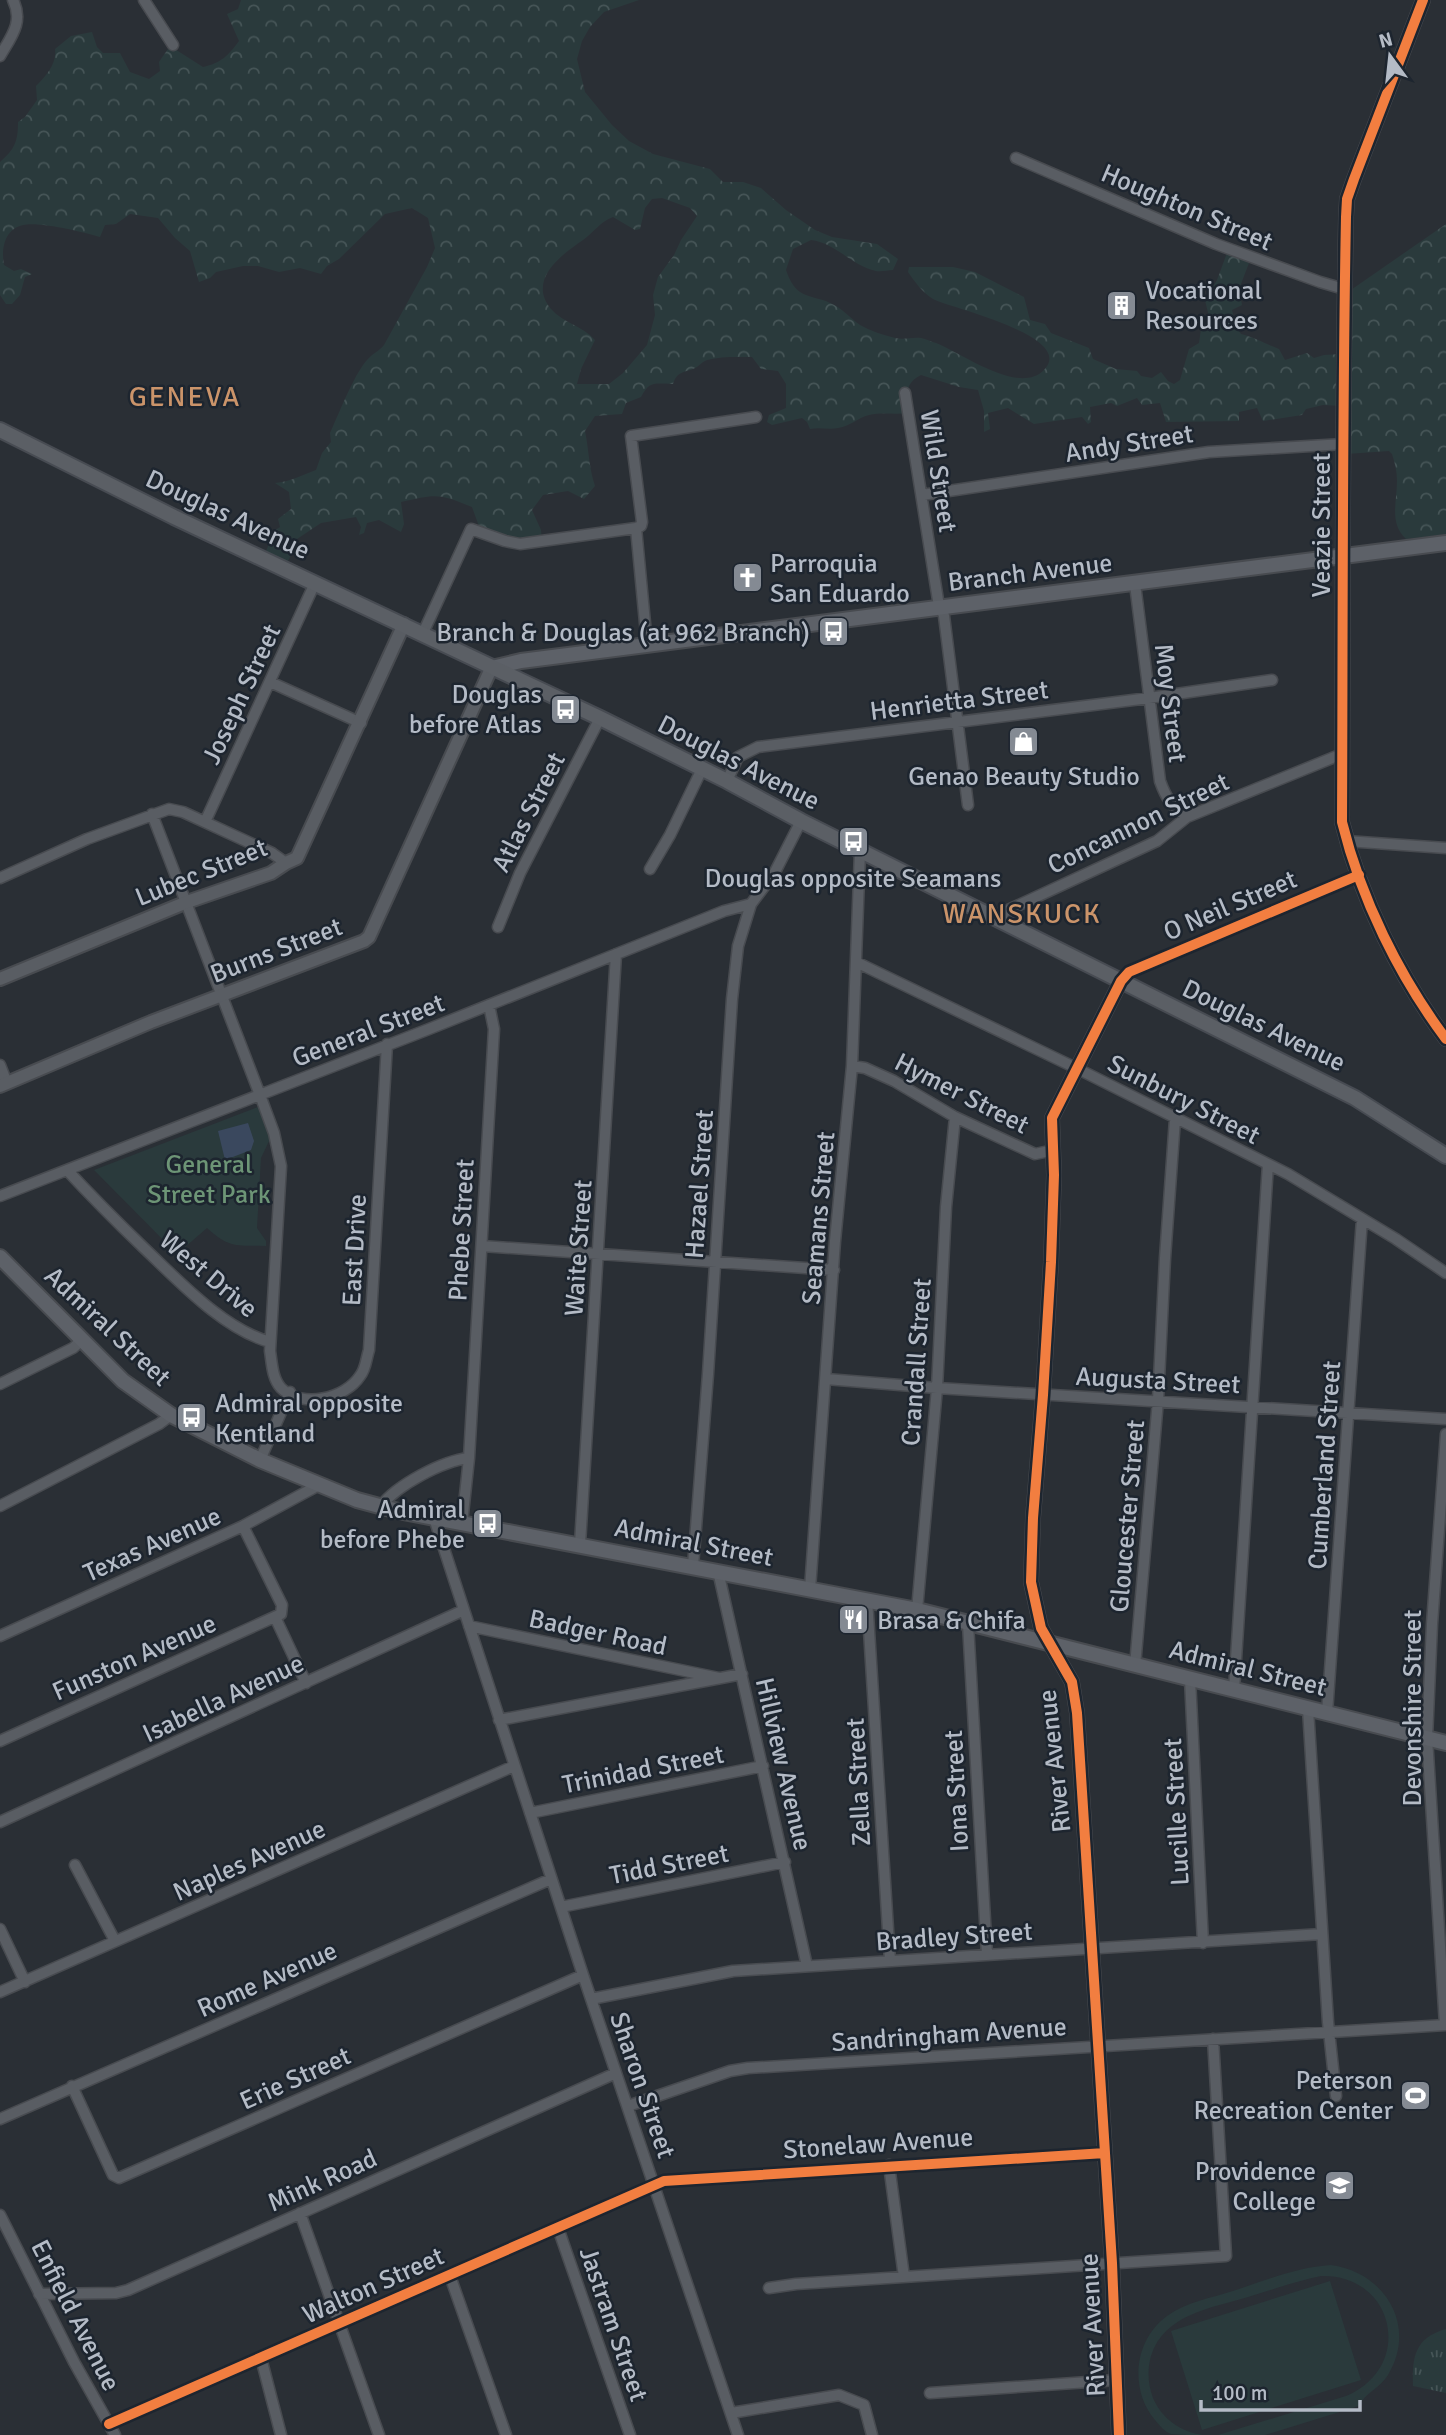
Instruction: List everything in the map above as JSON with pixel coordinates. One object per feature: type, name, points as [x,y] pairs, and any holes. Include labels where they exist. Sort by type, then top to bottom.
[{"type":"main road","name":"Douglas Avenue","points":[[0,430],[162,510],[496,667],[727,781],[801,821],[1355,1098],[1446,1156]]},
{"type":"main road","name":"Branch Avenue","points":[[496,667],[521,661],[647,644],[1446,543]]},
{"type":"main road","name":"Admiral Street","points":[[0,1257],[6,1273],[83,1339],[124,1381],[171,1415],[260,1460],[357,1500],[434,1518],[917,1609],[1446,1743]]},
{"type":"street","points":[[0,56],[14,30],[18,11],[13,0]]},
{"type":"street","points":[[144,0],[173,45]]},
{"type":"street","name":"Veazie Street","points":[[1423,0],[1347,200],[1344,289],[1342,822],[1346,841],[1377,919],[1411,988],[1446,1039]]},
{"type":"street","name":"Houghton Street","points":[[1016,158],[1216,244],[1344,289]]},
{"type":"street","name":"Wild Street","points":[[905,393],[940,607],[944,616],[968,805]]},
{"type":"street","points":[[423,633],[471,529],[520,544],[636,528],[642,522],[631,436],[756,417]]},
{"type":"street","name":"Andy Street","points":[[922,495],[1209,452],[1344,444]]},
{"type":"street","points":[[636,528],[647,644]]},
{"type":"street","name":"Joseph Street","points":[[205,822],[315,583]]},
{"type":"street","name":"Moy Street","points":[[1135,584],[1160,781],[1171,805],[1187,817]]},
{"type":"street","name":"Lubec Street","points":[[0,979],[187,902],[261,877],[297,859],[404,624]]},
{"type":"street","name":"Burns Street","points":[[4,1084],[369,937],[489,673],[496,667]]},
{"type":"street","name":"Henrietta Street","points":[[727,781],[738,757],[758,747],[1272,680]]},
{"type":"street","points":[[271,682],[361,723]]},
{"type":"street","name":"Atlas Street","points":[[498,927],[520,873],[600,718]]},
{"type":"street","name":"Concannon Street","points":[[993,917],[1157,841],[1187,817],[1342,754]]},
{"type":"street","points":[[650,869],[702,769]]},
{"type":"street","points":[[0,878],[87,839],[169,809],[205,822],[272,853],[286,863]]},
{"type":"street","points":[[152,814],[261,1095],[274,1133],[281,1166],[270,1342],[275,1377],[282,1389],[290,1392],[260,1460]]},
{"type":"street","name":"Hazael Street","points":[[693,1566],[732,999],[738,946],[751,904],[775,872],[801,821]]},
{"type":"street","points":[[1346,841],[1446,848]]},
{"type":"street","name":"Seamans Street","points":[[810,1589],[852,1066],[860,850]]},
{"type":"street","name":"O Neil Street","points":[[1121,981],[1129,972],[1359,875]]},
{"type":"street","name":"General Street","points":[[0,1196],[724,911],[751,904]]},
{"type":"street","name":"Waite Street","points":[[580,1544],[616,954]]},
{"type":"street","name":"Sunbury Street","points":[[856,962],[1288,1174],[1446,1273]]},
{"type":"street","name":"River Avenue","points":[[1119,2435],[1112,2263],[1077,1713],[1072,1682],[1041,1628],[1031,1582],[1033,1518],[1044,1395],[1054,1150],[1052,1118],[1121,981]]},
{"type":"street","name":"Phebe Street","points":[[462,1523],[469,1458],[494,1029],[489,1005]]},
{"type":"street","name":"East Drive","points":[[290,1392],[307,1399],[329,1397],[354,1384],[365,1367],[371,1335],[387,1044]]},
{"type":"street","points":[[0,1065],[4,1084]]},
{"type":"street","name":"Hymer Street","points":[[852,1066],[865,1068],[894,1081],[956,1117],[1035,1153],[1054,1150]]},
{"type":"street","name":"Crandall Street","points":[[917,1609],[937,1388],[946,1207],[956,1117]]},
{"type":"street","name":"Gloucester Street","points":[[1135,1666],[1158,1400],[1164,1258],[1175,1119]]},
{"type":"street","points":[[1234,1690],[1268,1164]]},
{"type":"street","name":"West Drive","points":[[68,1170],[177,1280],[221,1317],[253,1337],[270,1342]]},
{"type":"street","name":"Cumberland Street","points":[[1326,1713],[1362,1219]]},
{"type":"street","points":[[482,1247],[834,1270]]},
{"type":"street","points":[[0,1384],[73,1348],[83,1339]]},
{"type":"street","name":"Augusta Street","points":[[826,1379],[1349,1415],[1446,1419]]},
{"type":"street","points":[[0,1506],[159,1424],[171,1415]]},
{"type":"street","name":"Devonshire Street","points":[[1446,1434],[1432,1624],[1427,1738],[1446,2025]]},
{"type":"street","points":[[381,1506],[399,1489],[449,1461],[469,1458]]},
{"type":"street","name":"Texas Avenue","points":[[0,1636],[243,1526],[319,1485]]},
{"type":"street","points":[[434,1518],[551,1879]]},
{"type":"street","points":[[243,1526],[306,1683]]},
{"type":"street","name":"Hillview Avenue","points":[[718,1571],[807,1966]]},
{"type":"street","name":"Zella Street","points":[[867,1599],[890,1961]]},
{"type":"street","name":"Isabella Avenue","points":[[0,1822],[464,1610]]},
{"type":"street","name":"Funston Avenue","points":[[0,1741],[279,1614]]},
{"type":"street","name":"Iona Street","points":[[968,1624],[987,1955]]},
{"type":"street","name":"Badger Road","points":[[469,1626],[719,1678]]},
{"type":"street","points":[[499,1720],[741,1674]]},
{"type":"street","name":"Lucille Street","points":[[1190,1679],[1203,1943]]},
{"type":"street","points":[[1308,1709],[1329,2032],[1336,2096]]},
{"type":"street","name":"Naples Avenue","points":[[0,1992],[514,1766]]},
{"type":"street","name":"Trinidad Street","points":[[530,1813],[763,1766]]},
{"type":"street","name":"Tidd Street","points":[[561,1907],[785,1862]]},
{"type":"street","points":[[75,1865],[115,1941]]},
{"type":"street","name":"Sharon Street","points":[[551,1879],[738,2435]]},
{"type":"street","name":"Rome Avenue","points":[[0,2119],[551,1879]]},
{"type":"street","points":[[0,1929],[25,1982]]},
{"type":"street","name":"Bradley Street","points":[[591,1998],[733,1971],[1322,1934]]},
{"type":"street","name":"Erie Street","points":[[72,2086],[113,2175],[119,2178],[583,1975]]},
{"type":"street","name":"Sandringham Avenue","points":[[628,2106],[730,2071],[748,2068],[1446,2025]]},
{"type":"street","points":[[769,2288],[796,2284],[1226,2256],[1213,2039]]},
{"type":"street","name":"Mink Road","points":[[39,2294],[116,2293],[128,2290],[616,2073]]},
{"type":"street","name":"Stonelaw Avenue","points":[[654,2184],[725,2176],[1105,2153]]},
{"type":"street","points":[[889,2165],[904,2277]]},
{"type":"street","name":"Walton Street","points":[[109,2424],[654,2184]]},
{"type":"street","points":[[300,2213],[379,2435]]},
{"type":"street","name":"Enfield Avenue","points":[[0,2215],[115,2435]]},
{"type":"street","name":"Jastram Street","points":[[558,2228],[630,2435]]},
{"type":"street","points":[[450,2276],[506,2435]]},
{"type":"street","points":[[261,2358],[281,2435]]},
{"type":"street","points":[[930,2393],[1117,2379]]},
{"type":"street","points":[[730,2413],[839,2395],[864,2405],[872,2435]]},
{"type":"green space","points":[[241,0],[639,0],[604,12],[590,27],[582,41],[577,59],[585,92],[612,125],[629,141],[653,154],[710,169],[723,182],[743,182],[761,188],[815,230],[832,237],[877,244],[898,259],[893,270],[876,271],[867,268],[828,245],[811,240],[793,249],[786,270],[800,292],[834,305],[860,325],[895,338],[925,339],[1006,376],[1033,377],[1044,370],[1049,358],[1043,346],[1007,325],[933,299],[913,279],[908,272],[909,267],[953,267],[975,272],[1024,297],[1030,320],[1045,324],[1051,333],[1089,348],[1093,359],[1116,369],[1137,371],[1141,376],[1152,378],[1161,372],[1174,384],[1180,380],[1189,349],[1199,343],[1201,329],[1209,323],[1205,300],[1217,280],[1227,253],[1249,263],[1239,289],[1242,305],[1232,310],[1236,327],[1241,334],[1279,349],[1285,360],[1307,353],[1314,358],[1342,354],[1348,292],[1446,224],[1446,534],[1406,539],[1401,533],[1395,512],[1397,478],[1392,454],[1389,451],[1346,454],[1343,406],[1323,405],[1306,409],[1302,415],[1263,421],[1257,408],[1239,412],[1239,421],[1166,422],[1160,403],[1142,405],[1137,398],[1117,406],[1111,403],[1090,407],[1091,422],[1088,424],[1082,417],[1034,424],[1008,408],[988,413],[990,429],[984,432],[984,411],[978,390],[921,375],[909,386],[908,413],[874,414],[835,429],[810,429],[802,418],[772,425],[767,422],[769,415],[786,408],[786,384],[778,371],[761,369],[752,357],[730,357],[705,361],[678,375],[673,384],[650,385],[641,397],[626,403],[622,414],[595,416],[585,431],[595,486],[584,499],[568,491],[543,495],[532,510],[541,530],[542,545],[518,548],[484,540],[472,507],[452,499],[430,496],[401,502],[404,524],[401,532],[379,520],[367,523],[364,533],[359,535],[361,527],[356,517],[321,523],[294,541],[284,569],[263,559],[274,531],[280,527],[278,519],[291,509],[289,492],[275,483],[316,470],[322,453],[331,442],[330,433],[354,381],[365,362],[384,345],[427,267],[435,248],[428,218],[412,208],[385,214],[321,274],[300,268],[279,272],[258,266],[243,266],[216,272],[210,278],[199,282],[190,251],[158,218],[130,214],[116,224],[105,225],[100,237],[50,226],[23,225],[12,231],[5,241],[4,265],[14,271],[21,269],[32,274],[25,277],[20,295],[12,304],[6,304],[0,295],[0,162],[15,144],[18,122],[37,100],[36,86],[53,65],[55,49],[71,36],[92,32],[97,47],[103,53],[120,53],[130,72],[149,79],[160,71],[159,62],[170,46],[203,67],[224,58],[239,41],[227,14],[238,9]],"holes":[[[662,198],[690,208],[697,216],[658,277],[653,295],[655,315],[647,345],[623,373],[609,384],[577,384],[595,340],[551,309],[543,288],[550,269],[565,253],[613,217],[635,230],[640,229],[645,208],[652,199]]]},
{"type":"green space","name":"General Street Park","points":[[258,1107],[270,1139],[261,1158],[257,1228],[266,1241],[266,1246],[228,1243],[207,1228],[177,1254],[94,1170]]},
{"type":"green space","points":[[1331,2265],[1366,2278],[1391,2304],[1397,2320],[1399,2338],[1396,2356],[1388,2375],[1359,2406],[1265,2435],[1218,2435],[1346,2396],[1368,2382],[1382,2365],[1388,2345],[1387,2324],[1380,2305],[1366,2290],[1346,2279],[1321,2276],[1205,2309],[1178,2322],[1167,2331],[1157,2342],[1151,2356],[1149,2377],[1153,2398],[1173,2423],[1187,2431],[1203,2435],[1171,2434],[1160,2426],[1147,2408],[1139,2380],[1142,2351],[1156,2326],[1174,2311],[1190,2304],[1293,2271]]},
{"type":"green space","points":[[1330,2281],[1361,2380],[1202,2430],[1171,2331]]},
{"type":"green space","points":[[1446,2329],[1446,2393],[1413,2386],[1417,2350],[1427,2338]]},
{"type":"water","points":[[248,1123],[254,1141],[251,1150],[225,1160],[218,1131]]},
{"type":"cycle path","points":[[1423,0],[1347,199],[1342,822],[1360,880],[1384,936],[1397,963],[1446,1039]]},
{"type":"cycle path","points":[[1119,2435],[1112,2263],[1077,1713],[1072,1682],[1041,1628],[1031,1582],[1051,1262],[1054,1175],[1052,1118],[1121,981],[1129,972],[1359,875]]},
{"type":"cycle path","points":[[109,2424],[664,2181],[1105,2153]]},
{"type":"place","name":"Vocational Resources","points":[[1122,305]]},
{"type":"place","name":"Parroquia San Eduardo","points":[[747,578]]},
{"type":"place","name":"Branch & Douglas (at 962 Branch)","points":[[833,632]]},
{"type":"place","name":"Douglas before Atlas","points":[[565,709]]},
{"type":"place","name":"Genao Beauty Studio","points":[[1024,741]]},
{"type":"place","name":"Douglas opposite Seamans","points":[[853,842]]},
{"type":"place","name":"Admiral opposite Kentland","points":[[192,1418]]},
{"type":"place","name":"Admiral before Phebe","points":[[488,1524]]},
{"type":"place","name":"Brasa & Chifa","points":[[854,1620]]},
{"type":"place","name":"Peterson Recreation Center","points":[[1416,2095]]},
{"type":"place","name":"Providence College","points":[[1339,2186]]},
{"type":"district","name":"GENEVA","points":[[185,396]]},
{"type":"district","name":"WANSKUCK","points":[[1022,913]]}]
